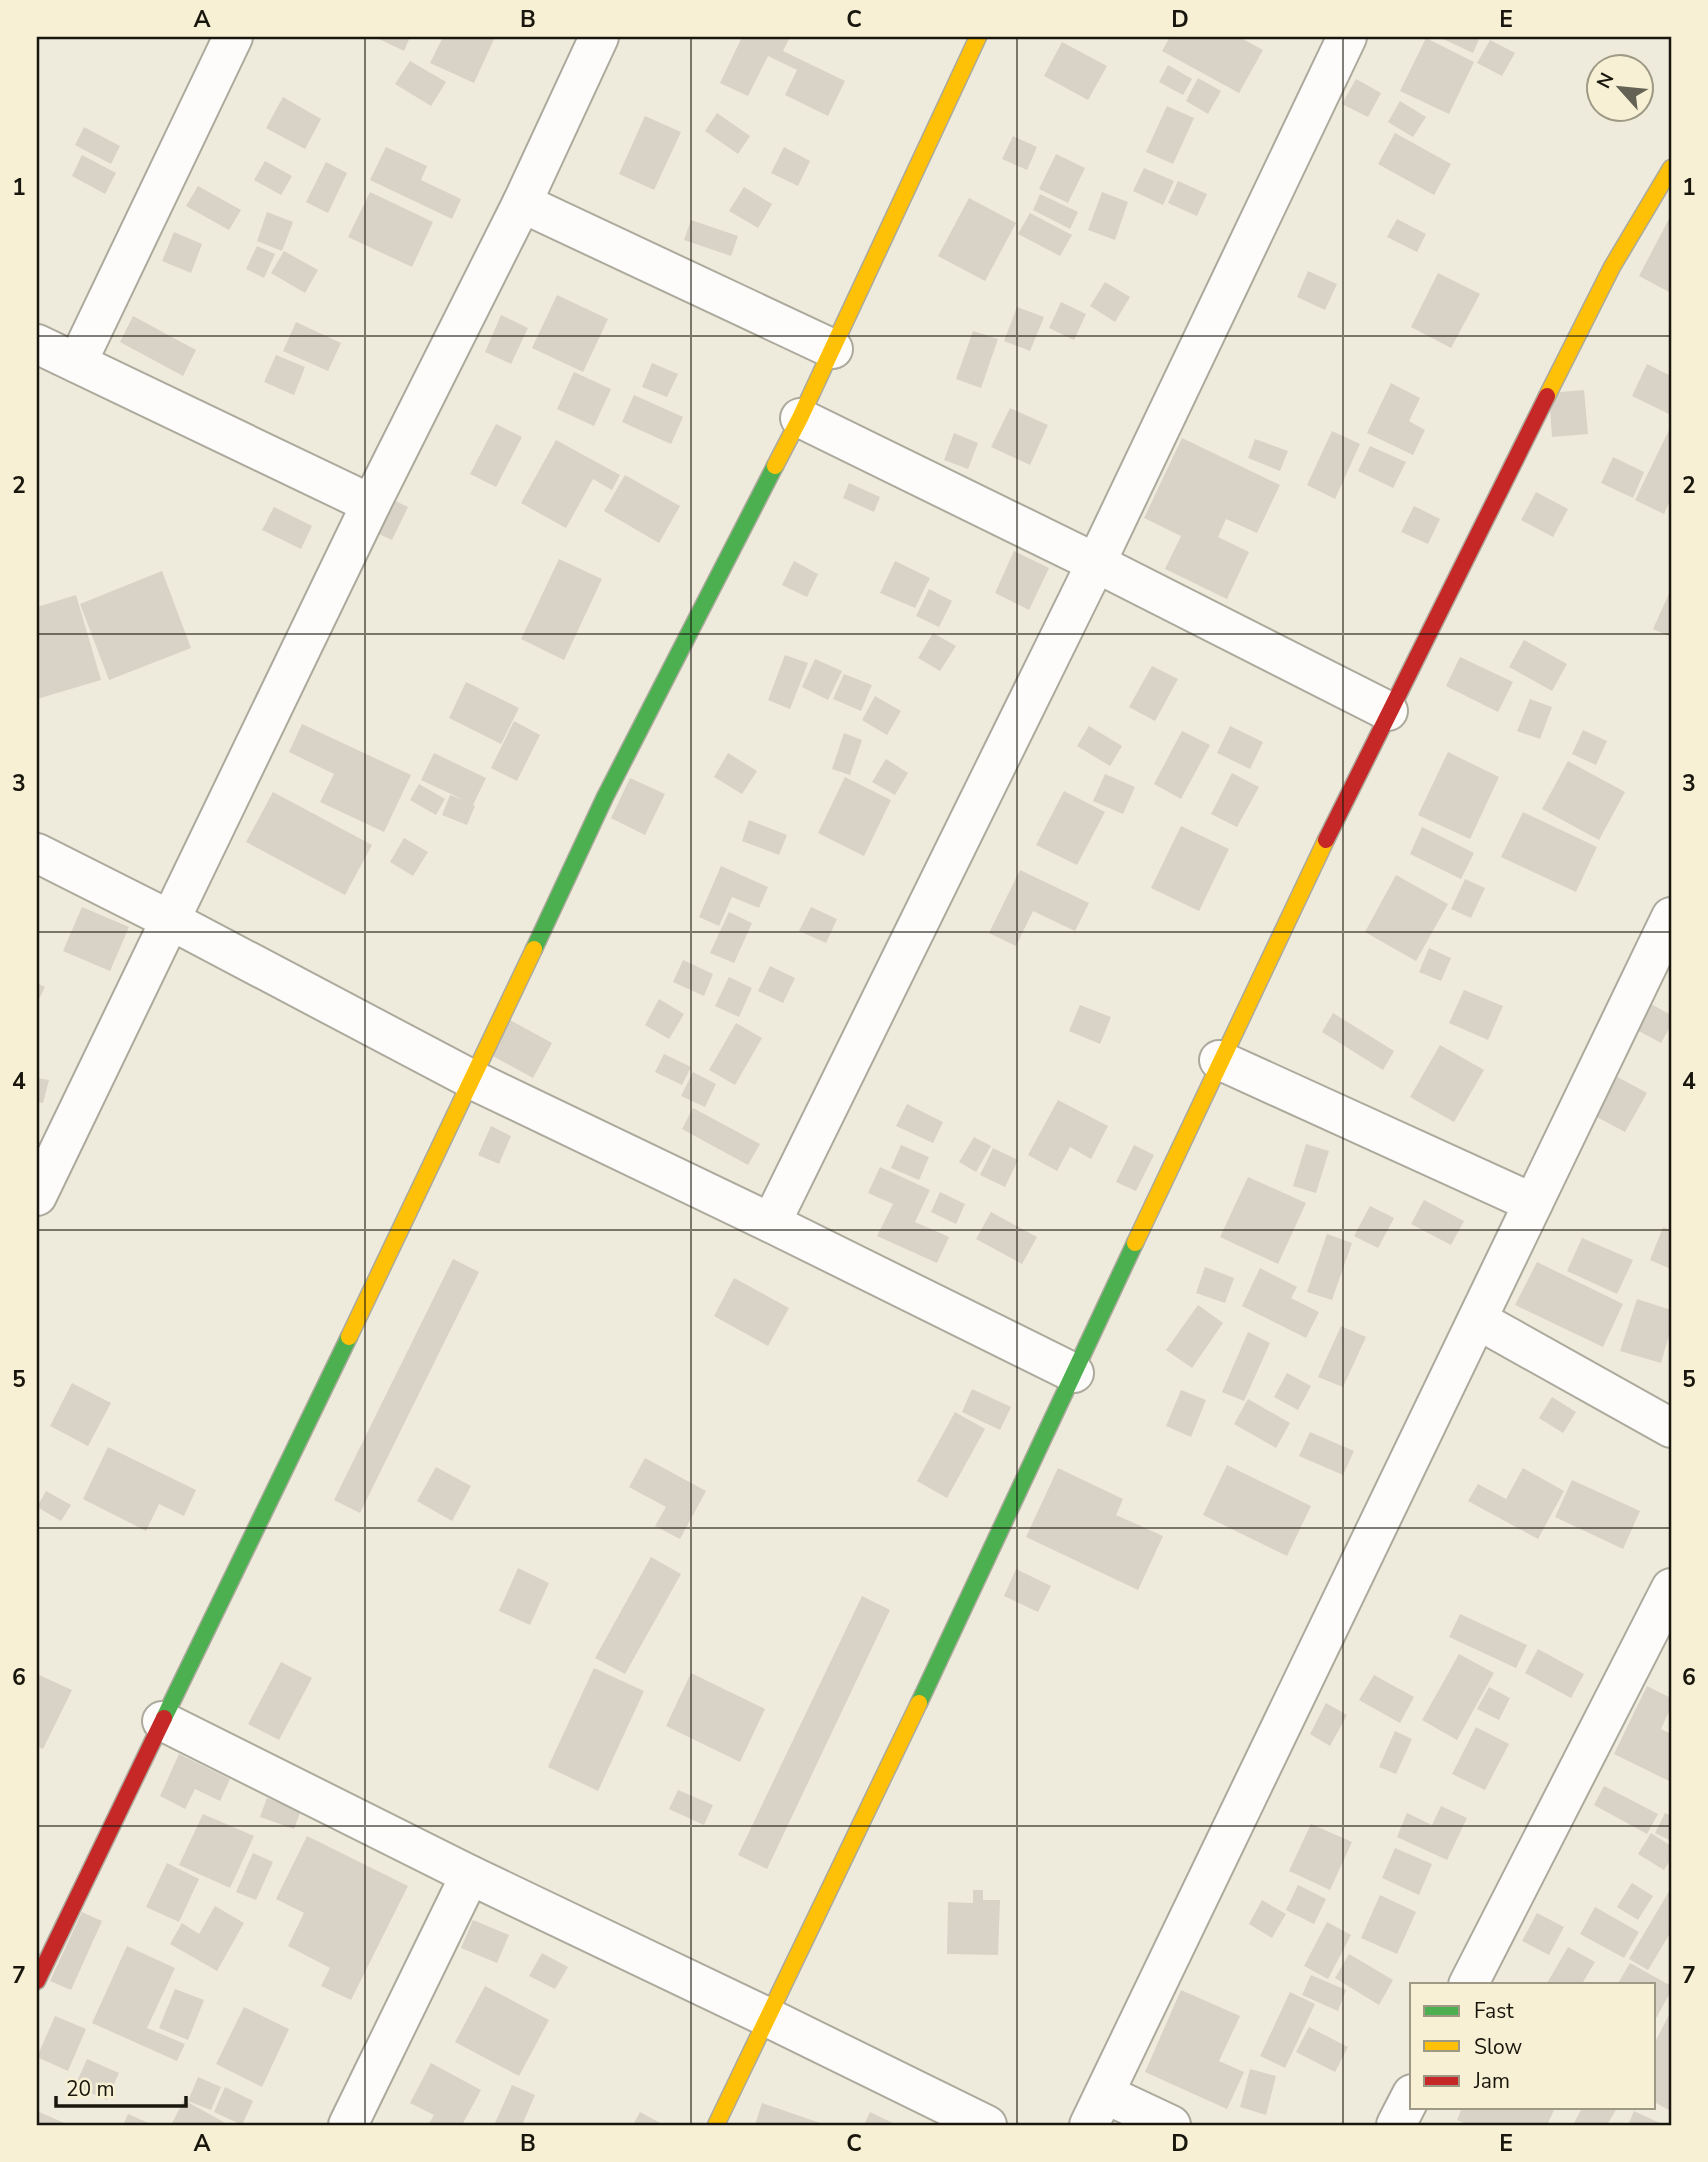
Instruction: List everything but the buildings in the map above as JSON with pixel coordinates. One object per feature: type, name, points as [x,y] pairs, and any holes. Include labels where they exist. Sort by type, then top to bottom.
[{"type":"street","points":[[77,363],[233,37]]},
{"type":"street","points":[[37,1196],[371,503],[522,203],[600,37]]},
{"type":"street","points":[[39,1973],[473,1080],[605,797],[800,418],[978,37]]},
{"type":"street","points":[[771,1223],[1096,563],[1347,37]]},
{"type":"street","points":[[716,2125],[1074,1373],[1219,1060],[1388,711],[1621,249],[1671,169]]},
{"type":"street","points":[[522,203],[833,349]]},
{"type":"street","points":[[37,344],[371,503]]},
{"type":"street","points":[[800,418],[1096,563],[1388,711]]},
{"type":"street","points":[[37,853],[473,1080],[1074,1373]]},
{"type":"street","points":[[1171,2125],[1097,2110],[1671,917]]},
{"type":"street","points":[[1219,1060],[1533,1203]]},
{"type":"street","points":[[1478,1320],[1671,1428]]},
{"type":"street","points":[[1469,1983],[1657,1653],[1671,1588]]},
{"type":"street","points":[[162,1721],[470,1875],[987,2125]]},
{"type":"street","points":[[348,2125],[470,1875]]},
{"type":"street","points":[[1396,2125],[1410,2098]]},
{"type":"traffic: fast","points":[[534,949],[605,797],[775,466]]},
{"type":"traffic: fast","points":[[919,1703],[1135,1243]]},
{"type":"traffic: fast","points":[[164,1718],[349,1337]]},
{"type":"traffic: slow","points":[[775,466],[978,37]]},
{"type":"traffic: slow","points":[[1547,396],[1612,267],[1671,168]]},
{"type":"traffic: slow","points":[[1135,1243],[1326,840]]},
{"type":"traffic: slow","points":[[349,1337],[534,949]]},
{"type":"traffic: slow","points":[[716,2125],[919,1703]]},
{"type":"traffic: jam","points":[[1326,840],[1547,396]]},
{"type":"traffic: jam","points":[[37,1981],[164,1718]]}]
